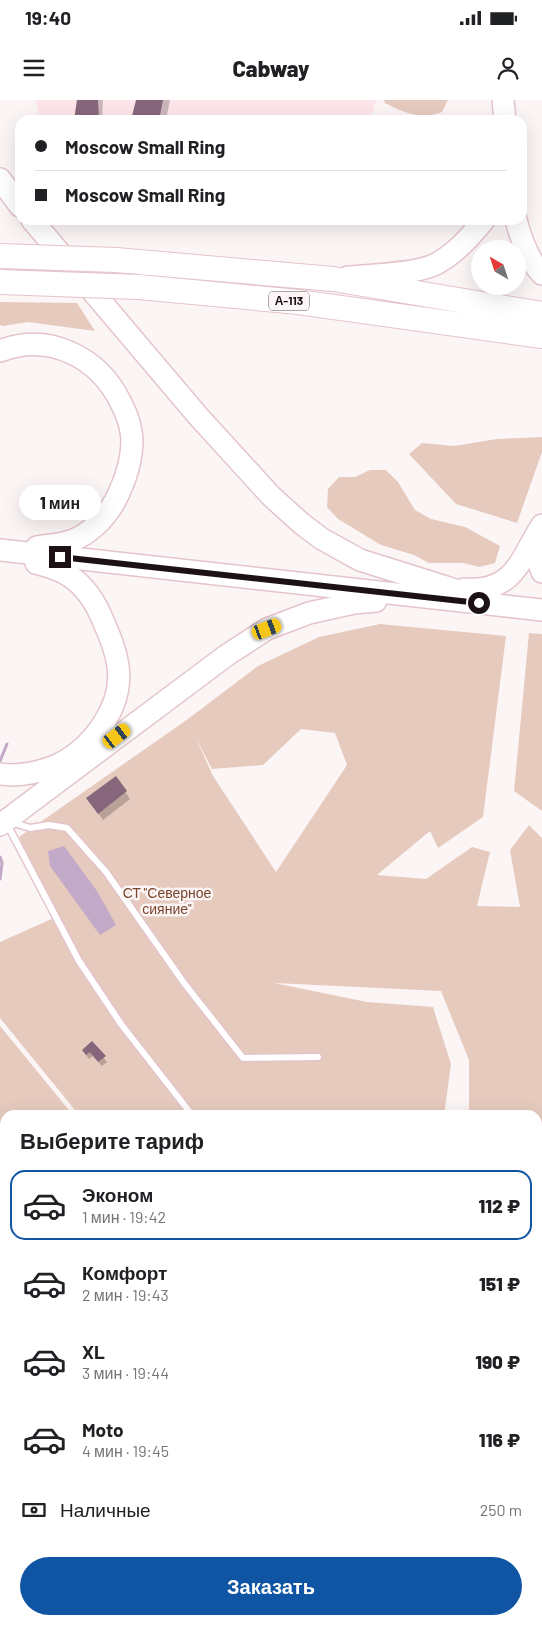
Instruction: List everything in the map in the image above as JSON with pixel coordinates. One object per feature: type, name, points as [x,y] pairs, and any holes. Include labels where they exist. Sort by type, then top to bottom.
[{"type":"highway","points":[[495,115],[496,100]]},
{"type":"highway","points":[[503,100],[504,115]]},
{"type":"highway","points":[[0,180],[15,200]]},
{"type":"highway","points":[[36,225],[198,416],[287,511],[322,539],[360,560],[498,605]]},
{"type":"highway","points":[[333,279],[400,272],[435,265],[465,243],[480,225]]},
{"type":"highway","points":[[517,225],[521,241],[536,268],[542,274]]},
{"type":"highway","name":"А-113","points":[[0,256],[116,260],[333,279],[542,314]]},
{"type":"highway","name":"А-113","points":[[0,282],[139,287],[298,302],[542,336]]},
{"type":"highway","points":[[0,350],[32,345],[58,347],[81,356],[100,372],[115,391],[127,414],[132,438],[130,465],[122,489],[111,509],[97,526],[67,542],[1,551]]},
{"type":"highway","points":[[446,587],[476,590],[502,582],[518,568],[542,525]]},
{"type":"highway","points":[[542,538],[538,551],[542,572]]},
{"type":"highway","points":[[1,551],[542,610]]},
{"type":"highway","points":[[0,774],[13,776],[40,772],[66,761],[90,742],[106,721],[117,690],[119,667],[111,638],[99,610],[87,592],[71,577],[54,568],[1,551]]},
{"type":"highway","points":[[3,823],[227,655],[267,629],[309,613],[354,603],[423,597]]},
{"type":"lane","points":[[3,823],[30,828],[49,825],[67,828],[106,872],[184,982],[243,1058],[318,1057]]},
{"type":"lane","points":[[3,823],[79,961],[121,1024],[188,1110]]},
{"type":"shaded area","points":[[35,100],[376,100],[372,115],[40,115]]},
{"type":"shaded area","points":[[64,846],[97,891],[116,925],[100,935],[50,866],[48,851]]},
{"type":"green space","points":[[384,100],[448,100],[442,112],[420,115],[399,110],[385,103]]},
{"type":"green space","points":[[0,302],[77,303],[95,331],[28,322],[3,326],[0,325]]},
{"type":"green space","points":[[542,437],[542,452],[517,523],[456,504],[409,454],[422,443],[454,446],[497,439]]},
{"type":"green space","points":[[370,470],[386,470],[398,482],[415,510],[431,519],[465,527],[500,546],[495,563],[479,567],[463,563],[429,563],[414,555],[381,545],[338,519],[327,507],[328,489],[339,477],[355,477]]},
{"type":"green space","name":"СТ \"Северное сияние\"","points":[[380,624],[506,636],[483,817],[438,848],[430,831],[377,875],[426,879],[472,847],[490,852],[477,906],[520,907],[510,850],[529,825],[542,838],[542,1110],[469,1110],[469,1060],[441,991],[274,983],[367,1002],[433,1007],[451,1064],[445,1110],[75,1110],[0,1018],[0,942],[56,917],[19,837],[188,719],[258,666],[319,637]],"holes":[[[301,729],[335,733],[347,765],[276,872],[213,776],[196,738],[212,769],[263,765]]]},
{"type":"green space","points":[[529,633],[542,634],[542,811],[514,791]]},
{"type":"green space","points":[[0,1026],[69,1110],[0,1110]]},
{"type":"building","points":[[77,100],[98,100],[99,115],[75,115]]},
{"type":"building","points":[[136,100],[163,100],[160,115],[132,115]]},
{"type":"building","points":[[116,776],[127,791],[98,814],[86,798]]},
{"type":"building","points":[[92,1041],[106,1056],[98,1062],[90,1052],[86,1055],[82,1050]]},
{"type":"waterway","points":[[0,761],[7,744]]},
{"type":"waterway","points":[[0,857],[2,863],[0,879]]},
{"type":"route","points":[[60,557],[479,603]]}]
